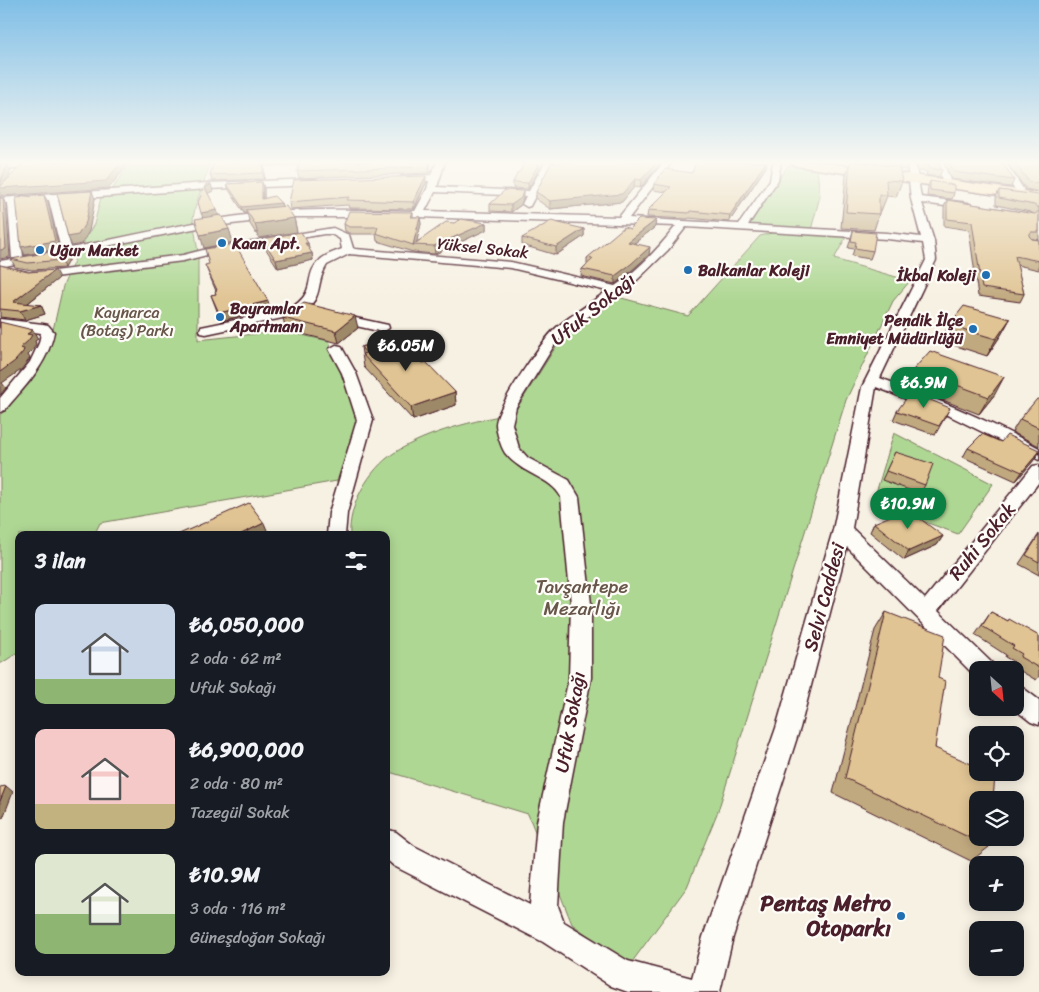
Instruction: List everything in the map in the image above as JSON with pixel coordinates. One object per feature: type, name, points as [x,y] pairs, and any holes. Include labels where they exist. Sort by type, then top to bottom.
[{"type":"street","points":[[13,208],[12,241],[19,269]]},
{"type":"street","points":[[56,208],[68,252]]},
{"type":"street","points":[[419,214],[422,208]]},
{"type":"street","points":[[522,216],[526,208]]},
{"type":"street","points":[[621,221],[631,208]]},
{"type":"street","points":[[741,228],[755,208]]},
{"type":"street","name":"Selvi Caddesi","points":[[704,992],[718,938],[788,728],[842,530],[872,380],[932,260],[929,241],[919,208]]},
{"type":"street","points":[[0,215],[14,213]]},
{"type":"street","points":[[0,269],[19,269],[68,252],[200,225],[238,219],[286,215],[419,214],[522,216],[887,236],[929,241]]},
{"type":"street","points":[[286,215],[304,224],[308,233]]},
{"type":"street","name":"Ufuk Sokağı","points":[[553,932],[544,906],[550,822],[580,678],[581,604],[577,559],[570,497],[563,484],[522,462],[511,449],[504,424],[508,407],[550,342],[581,314],[617,290],[664,248],[682,225]]},
{"type":"street","points":[[0,264],[46,275],[183,258],[308,233],[333,231],[345,237],[348,250],[324,262],[319,271],[309,302],[301,308],[293,312],[206,330]]},
{"type":"street","name":"Yüksel Sokak","points":[[348,250],[511,265],[617,290]]},
{"type":"street","points":[[301,308],[383,328]]},
{"type":"street","points":[[0,323],[43,328],[48,332],[47,343],[38,359],[0,406]]},
{"type":"street","points":[[336,349],[349,373],[366,420],[338,513],[336,531]]},
{"type":"street","points":[[872,380],[947,408],[980,423],[1039,455]]},
{"type":"street","name":"Ruhi Sokak","points":[[925,613],[1039,470]]},
{"type":"street","points":[[842,530],[975,661]]},
{"type":"street","points":[[1024,702],[1039,714]]},
{"type":"street","points":[[390,845],[404,856],[553,932],[622,975],[687,992]]},
{"type":"green space","name":"Kaynarca (Botaş) Parkı","points":[[98,208],[195,208],[193,218],[198,253],[198,340],[283,331],[329,341],[358,420],[337,481],[100,523],[96,531],[15,531],[15,655],[0,664],[0,415],[30,383],[48,352],[63,286],[77,254],[94,224]]},
{"type":"green space","points":[[760,208],[817,208],[811,230],[748,227]]},
{"type":"green space","name":"Tavşantepe Mezarlığı","points":[[775,232],[846,237],[834,259],[910,281],[893,301],[846,400],[718,811],[687,887],[629,966],[572,924],[528,814],[390,772],[390,531],[350,531],[350,524],[356,501],[362,489],[376,468],[394,453],[437,433],[468,423],[514,413],[572,321],[588,315],[598,314],[618,297],[688,316],[760,236]]},
{"type":"green space","points":[[894,433],[993,484],[958,534],[873,503]]},
{"type":"building","points":[[0,208],[4,208],[6,249],[0,250]]},
{"type":"building","points":[[17,208],[47,208],[55,241],[21,247]]},
{"type":"building","points":[[61,208],[89,208],[86,222],[78,235],[68,237]]},
{"type":"building","points":[[200,208],[216,208],[217,210],[201,213]]},
{"type":"building","points":[[288,208],[294,218],[255,224],[246,210]]},
{"type":"building","points":[[650,208],[735,208],[730,215],[690,211],[689,213],[648,210]]},
{"type":"building","points":[[846,208],[879,208],[879,214],[846,212]]},
{"type":"building","points":[[947,208],[999,208],[1035,214],[1039,211],[1039,232],[1031,232],[1029,236],[1032,239],[1039,240],[1039,261],[1015,256],[1024,294],[982,288],[972,222],[947,219]]},
{"type":"building","points":[[349,211],[413,212],[411,217],[420,217],[413,245],[376,233],[378,227],[349,227],[344,224]]},
{"type":"building","points":[[221,215],[229,229],[200,235],[195,219]]},
{"type":"building","points":[[461,219],[486,223],[434,246],[413,245],[446,222],[454,223]]},
{"type":"building","points":[[639,219],[656,220],[628,242],[650,247],[631,264],[615,276],[582,269],[593,259],[587,258],[624,227],[631,229]]},
{"type":"building","points":[[551,221],[584,229],[556,247],[522,238]]},
{"type":"building","points":[[853,231],[876,233],[873,251],[855,248],[856,242],[851,241]]},
{"type":"building","points":[[301,232],[308,243],[305,243],[312,253],[276,260],[262,239]]},
{"type":"building","points":[[235,244],[268,301],[219,313],[211,295],[216,294],[215,291],[217,290],[205,265],[209,264],[205,249]]},
{"type":"building","points":[[67,249],[61,260],[28,263],[11,259]]},
{"type":"building","points":[[0,265],[28,272],[55,270],[13,302],[41,305],[20,311],[0,309]]},
{"type":"building","points":[[304,303],[355,316],[336,331],[283,318]]},
{"type":"building","points":[[964,306],[1010,319],[996,339],[949,325]]},
{"type":"building","points":[[0,322],[33,330],[27,334],[32,335],[20,348],[24,349],[23,352],[15,361],[0,372]]},
{"type":"building","points":[[391,338],[396,342],[400,341],[423,363],[426,362],[455,392],[411,407],[362,354],[366,353],[361,347]]},
{"type":"building","points":[[930,351],[1004,377],[989,397],[914,369]]},
{"type":"building","points":[[911,392],[950,408],[939,426],[897,411]]},
{"type":"building","points":[[1039,399],[1039,428],[1020,419]]},
{"type":"building","points":[[982,434],[1001,442],[1007,435],[1039,450],[1039,452],[1022,472],[968,448]]},
{"type":"building","points":[[895,452],[933,464],[925,485],[886,471]]},
{"type":"building","points":[[249,503],[264,523],[247,531],[186,531]]},
{"type":"building","points":[[907,509],[943,536],[909,551],[874,523]]},
{"type":"building","points":[[1039,535],[1039,562],[1026,555]]},
{"type":"building","points":[[886,612],[945,635],[938,678],[945,681],[935,748],[969,763],[969,781],[995,781],[994,791],[969,791],[969,837],[845,778]]},
{"type":"building","points":[[991,612],[1008,621],[1009,619],[1039,636],[1039,668],[1020,657],[1022,654],[1012,648],[1014,646],[982,626]]},
{"type":"building","points":[[6,786],[0,801],[0,787]]},
{"type":"place","name":"Kaan Apt.","points":[[222,243]]},
{"type":"place","name":"Uğur Market","points":[[40,250]]},
{"type":"place","name":"Balkanlar Koleji","points":[[688,270]]},
{"type":"place","name":"İkbal Koleji","points":[[986,275]]},
{"type":"place","name":"Bayramlar Apartmanı","points":[[220,317]]},
{"type":"place","name":"Pendik İlçe Emniyet Müdürlüğü","points":[[973,329]]},
{"type":"place","name":"Pentaş Metro Otoparkı","points":[[901,916]]}]
